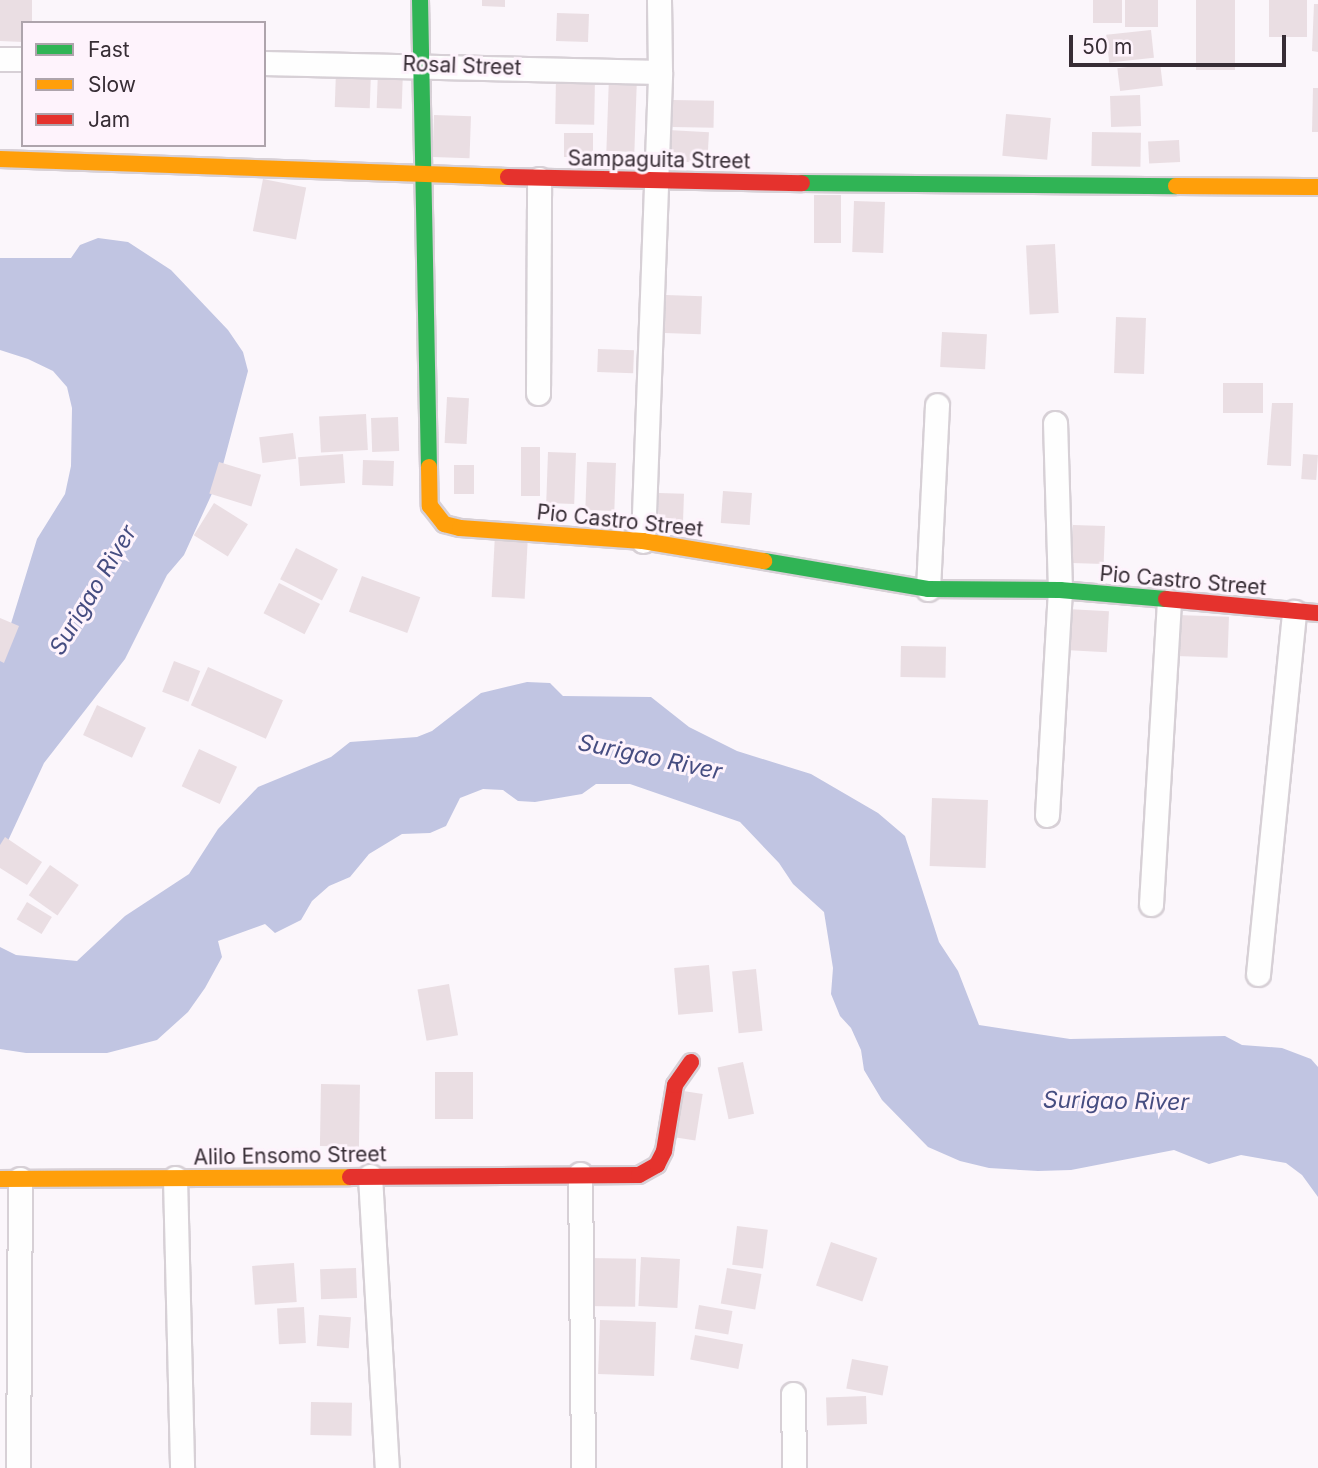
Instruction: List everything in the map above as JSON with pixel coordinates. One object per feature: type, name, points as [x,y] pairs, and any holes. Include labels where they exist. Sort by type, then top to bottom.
[{"type":"street","name":"Pio Castro Street","points":[[420,0],[430,506],[444,524],[460,528],[643,541],[928,589],[1060,590],[1168,602],[1318,613]]},
{"type":"street","points":[[643,541],[660,72],[659,0]]},
{"type":"street","points":[[0,59],[21,59]]},
{"type":"street","name":"Rosal Street","points":[[266,63],[660,72]]},
{"type":"street","name":"Sampaguita Street","points":[[0,159],[656,182],[1318,187]]},
{"type":"street","points":[[538,393],[539,179]]},
{"type":"street","points":[[928,589],[937,405]]},
{"type":"street","points":[[1047,815],[1060,590],[1055,423]]},
{"type":"street","points":[[1151,904],[1168,602]]},
{"type":"street","points":[[1258,974],[1294,612]]},
{"type":"street","name":"Alilo Ensomo Street","points":[[10,1179],[639,1175],[657,1165],[664,1151],[675,1085],[691,1062]]},
{"type":"street","points":[[580,1174],[583,1468]]},
{"type":"street","points":[[370,1176],[387,1468]]},
{"type":"street","points":[[176,1178],[182,1468]]},
{"type":"street","points":[[10,1179],[18,1468]]},
{"type":"street","points":[[793,1394],[794,1468]]},
{"type":"water","name":"Surigao River","points":[[98,238],[128,242],[171,270],[228,330],[243,352],[248,371],[220,476],[184,555],[167,575],[125,659],[44,763],[0,858],[0,644],[9,630],[37,539],[65,494],[71,466],[72,408],[67,387],[53,371],[0,350],[0,258],[71,258],[80,245]]},
{"type":"water","name":"Surigao River","points":[[527,682],[550,683],[563,696],[651,697],[689,727],[737,751],[811,774],[878,813],[905,836],[939,942],[958,971],[979,1025],[1070,1039],[1225,1036],[1242,1045],[1282,1048],[1311,1059],[1318,1067],[1318,1197],[1302,1175],[1286,1163],[1241,1155],[1209,1164],[1174,1150],[1071,1170],[1038,1171],[989,1168],[960,1161],[928,1147],[882,1100],[864,1070],[861,1050],[851,1028],[840,1016],[831,994],[833,968],[824,912],[793,884],[779,863],[740,822],[630,784],[596,784],[582,794],[535,802],[518,801],[503,790],[483,789],[460,798],[446,826],[430,833],[402,834],[369,854],[350,877],[329,886],[312,901],[301,920],[275,933],[265,924],[218,941],[222,957],[205,988],[188,1012],[157,1040],[107,1053],[26,1053],[0,1049],[0,947],[16,955],[77,961],[125,916],[189,874],[218,829],[258,787],[331,757],[350,742],[417,737],[432,731],[481,693]]},
{"type":"building","points":[[0,0],[32,0],[32,21],[21,21],[21,42],[0,41]]},
{"type":"building","points":[[482,0],[505,0],[505,7],[482,6]]},
{"type":"building","points":[[1093,0],[1122,0],[1122,23],[1093,23]]},
{"type":"building","points":[[1125,0],[1158,0],[1158,27],[1125,27]]},
{"type":"building","points":[[1196,0],[1235,0],[1235,70],[1196,70]]},
{"type":"building","points":[[1269,0],[1307,0],[1307,37],[1269,37]]},
{"type":"building","points":[[1314,4],[1318,4],[1318,52],[1312,51]]},
{"type":"building","points":[[557,13],[589,14],[588,42],[556,41]]},
{"type":"building","points":[[1151,30],[1154,58],[1109,63],[1106,35]]},
{"type":"building","points":[[1160,63],[1163,86],[1120,91],[1117,68]]},
{"type":"building","points":[[378,70],[403,71],[402,109],[377,108]]},
{"type":"building","points":[[336,71],[371,72],[370,108],[335,107]]},
{"type":"building","points":[[609,76],[637,77],[634,152],[606,151]]},
{"type":"building","points":[[556,77],[595,78],[594,125],[555,124]]},
{"type":"building","points":[[1313,88],[1318,88],[1318,132],[1312,132]]},
{"type":"building","points":[[1140,95],[1141,126],[1111,127],[1110,96]]},
{"type":"building","points":[[673,100],[714,101],[714,128],[673,127]]},
{"type":"building","points":[[1006,114],[1051,118],[1047,160],[1002,156]]},
{"type":"building","points":[[434,115],[471,116],[470,158],[433,157]]},
{"type":"building","points":[[668,130],[709,132],[707,163],[666,161]]},
{"type":"building","points":[[1092,132],[1141,133],[1140,167],[1091,166]]},
{"type":"building","points":[[564,133],[593,133],[593,157],[564,157]]},
{"type":"building","points":[[1179,140],[1180,162],[1149,164],[1148,142]]},
{"type":"building","points":[[263,179],[306,187],[296,239],[253,231]]},
{"type":"building","points":[[814,195],[841,195],[841,243],[814,243]]},
{"type":"building","points":[[854,201],[885,202],[883,253],[852,252]]},
{"type":"building","points":[[1055,244],[1059,313],[1030,314],[1026,246]]},
{"type":"building","points":[[666,295],[702,296],[701,334],[665,333]]},
{"type":"building","points":[[1116,317],[1146,318],[1144,374],[1114,373]]},
{"type":"building","points":[[942,332],[987,334],[985,369],[940,367]]},
{"type":"building","points":[[598,349],[634,350],[633,373],[597,372]]},
{"type":"building","points":[[1223,383],[1263,383],[1263,413],[1223,413]]},
{"type":"building","points":[[447,397],[469,398],[467,444],[445,443]]},
{"type":"building","points":[[1272,403],[1293,403],[1291,466],[1267,465]]},
{"type":"building","points":[[366,414],[368,450],[321,452],[319,416]]},
{"type":"building","points":[[398,417],[399,451],[372,452],[371,418]]},
{"type":"building","points":[[293,433],[296,459],[262,463],[259,437]]},
{"type":"building","points":[[521,447],[540,447],[540,496],[521,496]]},
{"type":"building","points":[[548,452],[576,453],[574,504],[546,503]]},
{"type":"building","points":[[343,454],[345,483],[300,486],[298,457]]},
{"type":"building","points":[[1303,454],[1318,455],[1316,480],[1301,479]]},
{"type":"building","points":[[363,460],[394,461],[393,486],[362,485]]},
{"type":"building","points":[[219,462],[261,475],[251,506],[209,494]]},
{"type":"building","points":[[587,462],[616,463],[614,511],[585,510]]},
{"type":"building","points":[[454,465],[474,465],[474,494],[454,494]]},
{"type":"building","points":[[723,491],[752,493],[750,525],[721,523]]},
{"type":"building","points":[[659,493],[684,494],[683,523],[658,522]]},
{"type":"building","points":[[214,503],[248,524],[228,556],[194,535]]},
{"type":"building","points":[[1073,525],[1105,526],[1104,564],[1072,563]]},
{"type":"building","points":[[495,534],[528,536],[525,599],[492,597]]},
{"type":"building","points":[[296,548],[338,569],[322,601],[280,579]]},
{"type":"building","points":[[362,576],[420,597],[407,633],[349,612]]},
{"type":"building","points":[[279,583],[320,604],[305,634],[264,613]]},
{"type":"building","points":[[1067,609],[1109,611],[1107,652],[1065,650]]},
{"type":"building","points":[[1177,615],[1229,617],[1228,658],[1176,656]]},
{"type":"building","points":[[0,618],[19,626],[4,663],[0,661]]},
{"type":"building","points":[[901,646],[946,647],[945,678],[900,677]]},
{"type":"building","points":[[174,661],[200,671],[188,702],[162,692]]},
{"type":"building","points":[[208,667],[283,700],[266,739],[191,705]]},
{"type":"building","points":[[97,705],[146,728],[132,758],[83,735]]},
{"type":"building","points":[[199,749],[237,767],[220,804],[182,786]]},
{"type":"building","points":[[932,798],[988,800],[986,868],[930,866]]},
{"type":"building","points":[[5,837],[42,862],[27,885],[0,868],[0,845]]},
{"type":"building","points":[[50,865],[79,885],[57,915],[29,895]]},
{"type":"building","points":[[27,902],[52,917],[42,934],[17,919]]},
{"type":"building","points":[[709,965],[713,1012],[678,1015],[674,968]]},
{"type":"building","points":[[756,969],[762,1031],[739,1033],[732,972]]},
{"type":"building","points":[[449,984],[458,1035],[427,1041],[417,990]]},
{"type":"building","points":[[743,1062],[754,1114],[729,1119],[718,1067]]},
{"type":"building","points":[[435,1072],[473,1072],[473,1119],[435,1119]]},
{"type":"building","points":[[321,1084],[360,1085],[359,1147],[320,1146]]},
{"type":"building","points":[[677,1090],[703,1094],[695,1140],[670,1136]]},
{"type":"building","points":[[737,1226],[768,1230],[763,1268],[732,1265]]},
{"type":"building","points":[[831,1242],[877,1258],[862,1301],[816,1285]]},
{"type":"building","points":[[641,1257],[680,1259],[677,1308],[638,1306]]},
{"type":"building","points":[[588,1258],[636,1259],[635,1307],[587,1306]]},
{"type":"building","points":[[294,1263],[297,1302],[255,1305],[252,1266]]},
{"type":"building","points":[[356,1268],[357,1298],[321,1299],[320,1269]]},
{"type":"building","points":[[727,1268],[761,1274],[755,1310],[721,1303]]},
{"type":"building","points":[[699,1305],[732,1311],[728,1335],[695,1329]]},
{"type":"building","points":[[304,1307],[306,1343],[279,1344],[277,1308]]},
{"type":"building","points":[[319,1315],[351,1317],[349,1348],[317,1346]]},
{"type":"building","points":[[600,1320],[656,1322],[654,1376],[598,1374]]},
{"type":"building","points":[[695,1335],[743,1344],[738,1369],[690,1360]]},
{"type":"building","points":[[852,1359],[888,1366],[883,1396],[846,1388]]},
{"type":"building","points":[[866,1396],[867,1424],[827,1425],[826,1397]]},
{"type":"building","points":[[311,1402],[352,1403],[351,1436],[310,1435]]},
{"type":"traffic: fast","points":[[420,0],[429,467]]},
{"type":"traffic: fast","points":[[802,183],[1176,186]]},
{"type":"traffic: fast","points":[[764,561],[928,589],[1060,590],[1166,599]]},
{"type":"traffic: slow","points":[[0,159],[508,177]]},
{"type":"traffic: slow","points":[[1176,186],[1318,187]]},
{"type":"traffic: slow","points":[[429,467],[430,506],[444,524],[460,528],[643,541],[764,561]]},
{"type":"traffic: slow","points":[[0,1179],[350,1177]]},
{"type":"traffic: jam","points":[[508,177],[802,183]]},
{"type":"traffic: jam","points":[[1166,599],[1318,613]]},
{"type":"traffic: jam","points":[[350,1177],[639,1175],[657,1165],[664,1151],[675,1085],[691,1062]]}]
